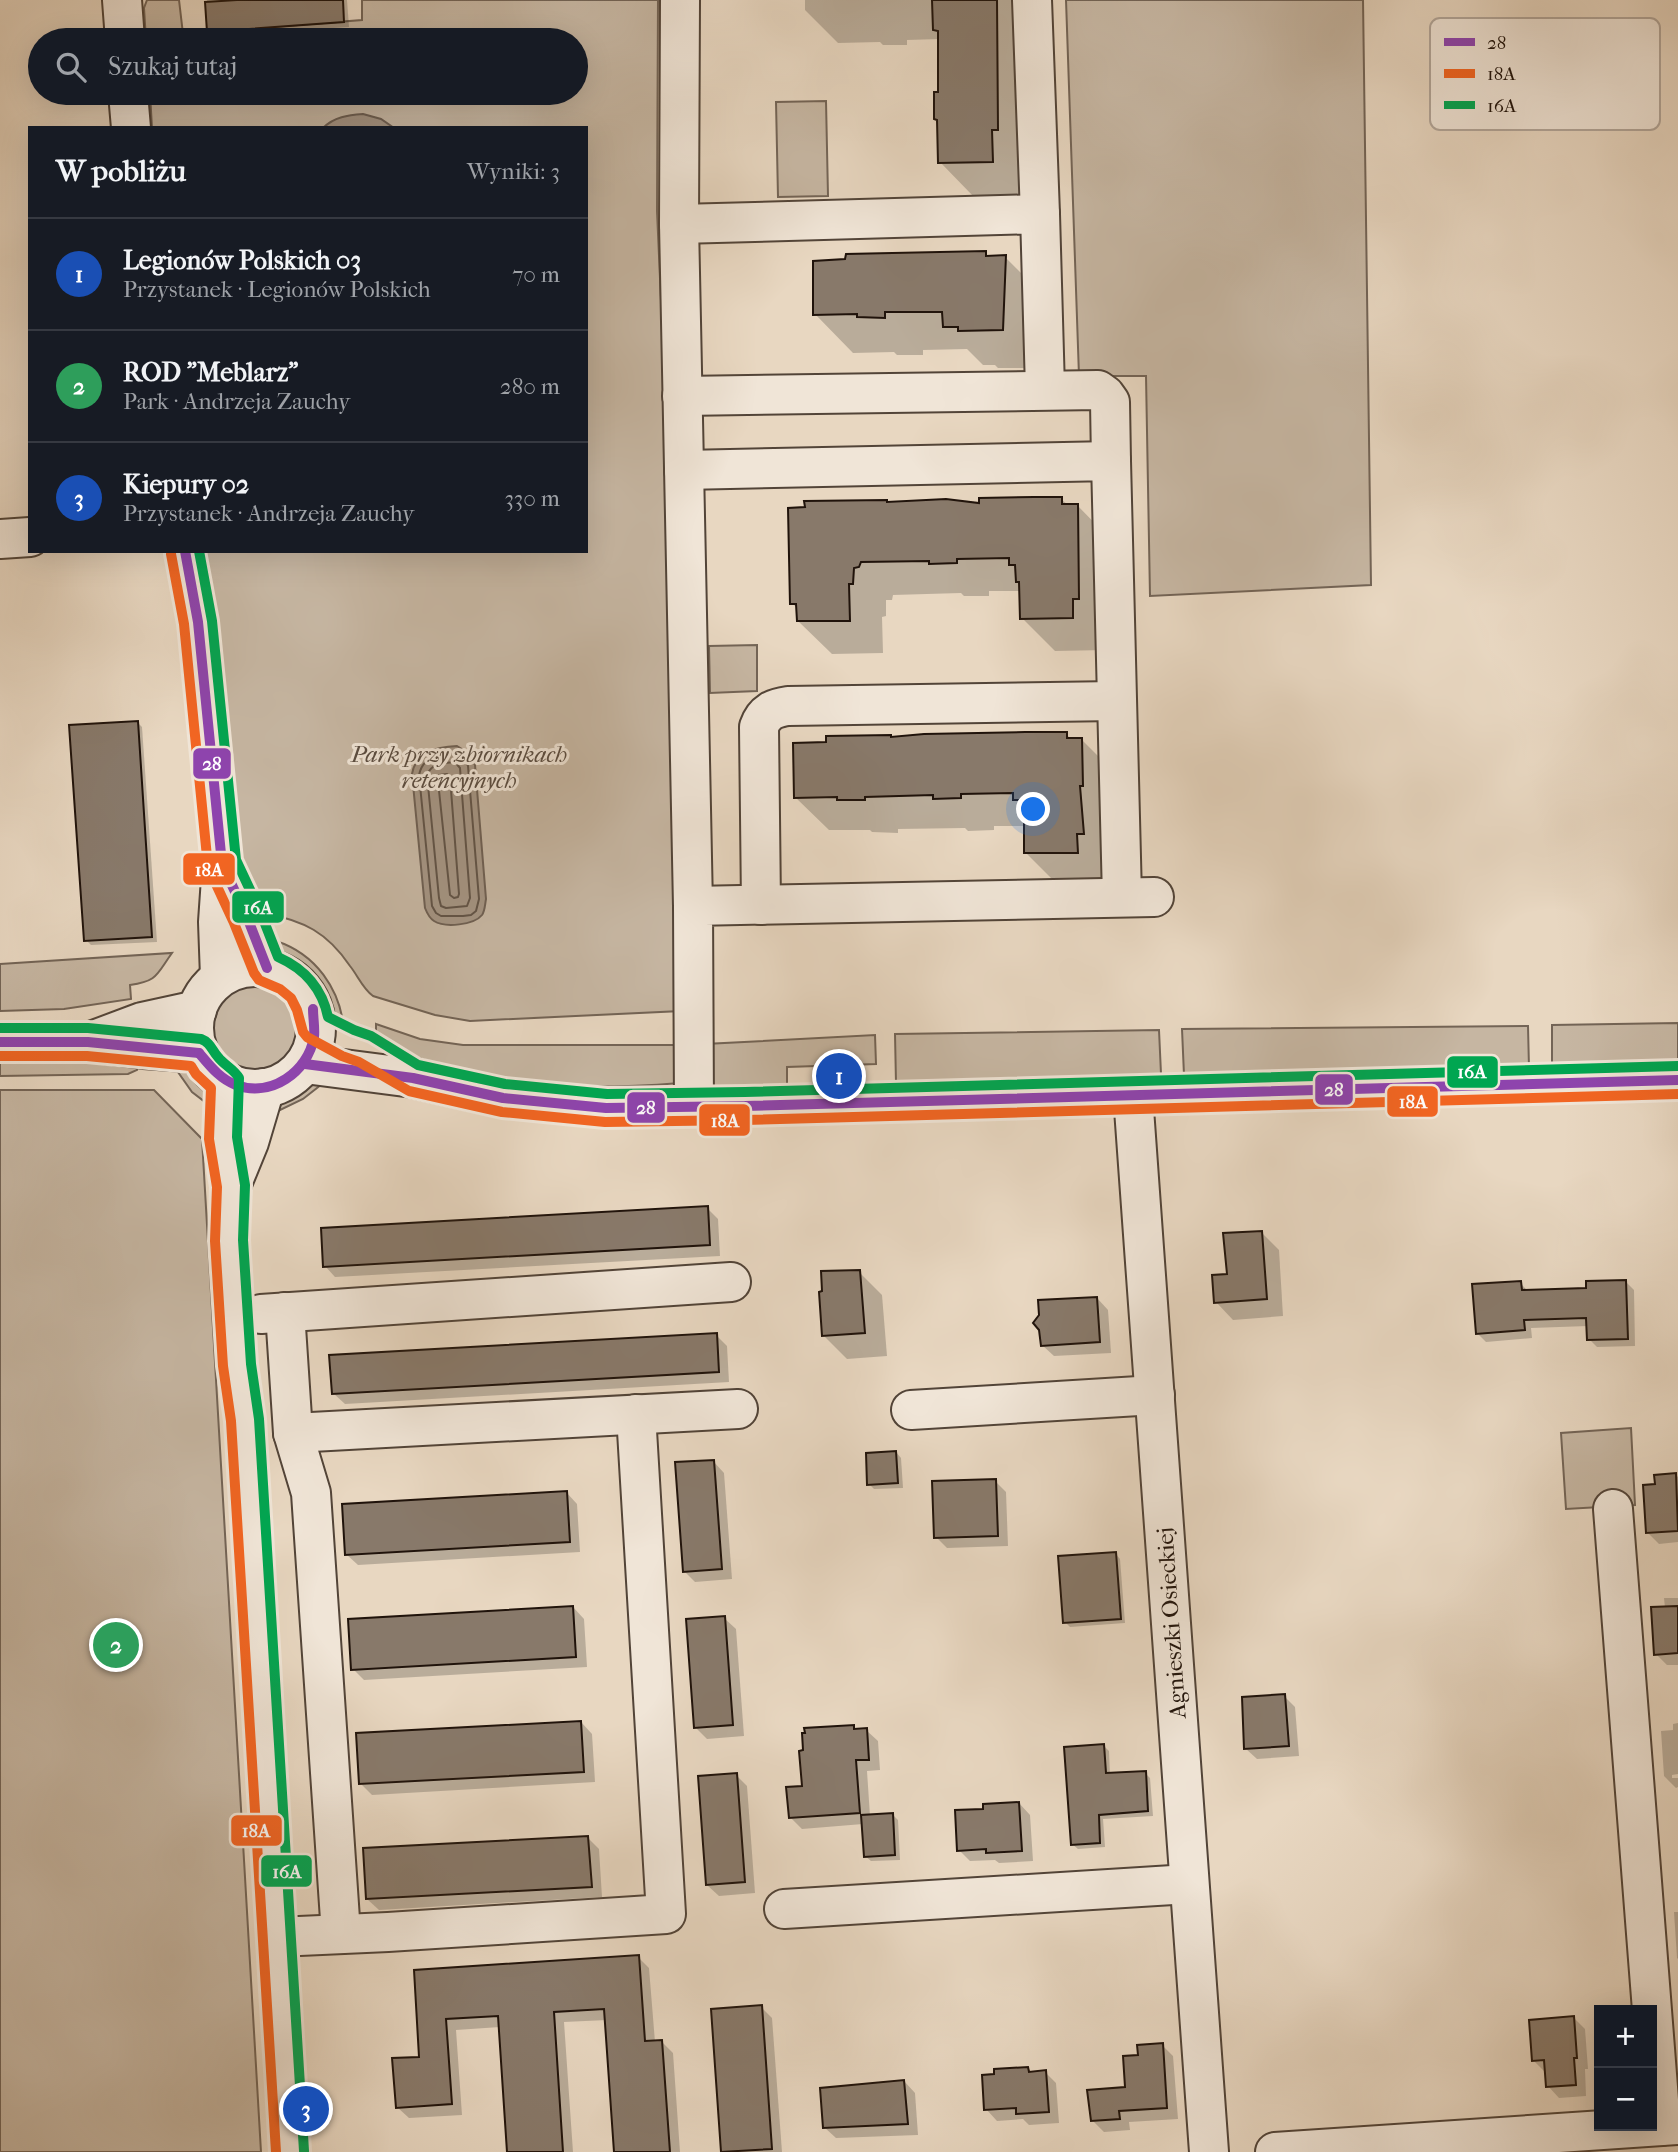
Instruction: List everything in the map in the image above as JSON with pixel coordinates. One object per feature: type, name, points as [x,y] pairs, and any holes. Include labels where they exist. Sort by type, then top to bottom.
[{"type":"street","points":[[122,0],[124,28]]},
{"type":"street","points":[[680,0],[679,224],[693,906],[694,1107]]},
{"type":"street","points":[[1032,0],[1045,390]]},
{"type":"street","points":[[129,105],[131,126]]},
{"type":"street","points":[[679,224],[1040,214]]},
{"type":"street","points":[[682,396],[1045,390],[1098,390],[1105,395],[1111,410],[1116,701],[1138,897],[693,906]]},
{"type":"street","points":[[684,470],[1111,461]]},
{"type":"street","points":[[0,539],[28,537]]},
{"type":"street","points":[[185,553],[202,656],[222,864],[218,922],[220,978]]},
{"type":"street","points":[[761,905],[759,727],[762,718],[769,712],[788,706],[1116,701]]},
{"type":"street","points":[[222,864],[267,968]]},
{"type":"street","points":[[267,968],[286,975],[302,988],[312,1006],[316,1026],[314,1046],[305,1064],[294,1076],[265,1088],[244,1088],[225,1082],[206,1065],[199,1053],[194,1024],[197,1010],[206,992],[220,978],[235,970],[267,968]]},
{"type":"street","points":[[89,1042],[142,1022],[197,1010]]},
{"type":"street","points":[[316,1026],[365,1049],[413,1078]]},
{"type":"street","points":[[0,1042],[89,1042],[199,1053]]},
{"type":"street","points":[[305,1064],[413,1078],[503,1098],[606,1108],[1678,1080]]},
{"type":"street","points":[[225,1082],[223,1138],[231,1186],[229,1240],[233,1316],[245,1420],[290,2152]]},
{"type":"street","points":[[231,1186],[249,1142],[265,1088]]},
{"type":"street","name":"Agnieszki Osieckiej","points":[[1133,1095],[1209,2152]]},
{"type":"street","points":[[233,1316],[731,1282]]},
{"type":"street","points":[[285,1312],[293,1433],[311,1493],[341,1934]]},
{"type":"street","points":[[911,1410],[1155,1395]]},
{"type":"street","points":[[293,1433],[738,1409]]},
{"type":"street","points":[[277,1937],[666,1914],[636,1414]]},
{"type":"street","points":[[1275,2152],[1669,2125],[1614,1509]]},
{"type":"street","points":[[784,1909],[1189,1884]]},
{"type":"green space","name":"Park przy zbiornikach retencyjnych","points":[[147,0],[179,0],[182,28],[145,28],[144,8]]},
{"type":"green space","name":"Park przy zbiornikach retencyjnych","points":[[362,0],[658,0],[657,211],[666,413],[681,1011],[470,1021],[435,1015],[373,996],[341,954],[323,936],[303,924],[265,913],[264,907],[254,908],[236,833],[203,553],[588,553],[588,126],[152,126],[151,105],[588,105],[588,28],[260,28],[362,20]]},
{"type":"green space","points":[[1066,0],[1363,0],[1371,585],[1150,596],[1146,376],[1079,376]]},
{"type":"green space","points":[[826,101],[828,196],[778,197],[776,102]]},
{"type":"green space","points":[[757,645],[757,691],[710,693],[709,646]]},
{"type":"green space","points":[[276,941],[303,955],[324,975],[337,1000],[344,1029],[327,1013],[309,980],[281,961]]},
{"type":"green space","points":[[172,953],[151,979],[130,985],[131,999],[64,1009],[0,1011],[0,964]]},
{"type":"green space","points":[[255,984],[272,988],[286,997],[295,1011],[299,1028],[295,1045],[286,1059],[272,1068],[255,1072],[238,1068],[224,1059],[215,1045],[211,1028],[215,1011],[224,997],[238,988]]},
{"type":"green space","points":[[1678,1023],[1678,1063],[1552,1068],[1552,1025]]},
{"type":"green space","points":[[376,1024],[420,1039],[463,1045],[684,1045],[680,1083],[568,1086],[486,1077],[376,1043]]},
{"type":"green space","points":[[1528,1026],[1529,1068],[1184,1075],[1182,1029]]},
{"type":"green space","points":[[1159,1030],[1161,1074],[896,1083],[895,1034]]},
{"type":"green space","points":[[875,1035],[876,1064],[787,1067],[787,1085],[715,1087],[709,1081],[705,1044]]},
{"type":"green space","points":[[0,1058],[136,1060],[137,1070],[128,1074],[0,1076]]},
{"type":"green space","points":[[173,1065],[202,1076],[207,1087],[209,1105],[192,1092]]},
{"type":"green space","points":[[314,1081],[322,1084],[303,1099],[278,1111],[276,1100],[292,1088]]},
{"type":"green space","points":[[0,1090],[154,1090],[202,1139],[261,2152],[0,2152]]},
{"type":"green space","points":[[1631,1428],[1635,1505],[1566,1509],[1561,1433]]},
{"type":"water","points":[[363,114],[381,119],[391,126],[326,126],[332,121]]},
{"type":"water","points":[[457,746],[470,754],[475,765],[486,899],[482,915],[473,921],[452,925],[434,921],[425,908],[412,774],[422,755]]},
{"type":"building","points":[[343,0],[344,22],[262,28],[207,28],[205,2]]},
{"type":"building","points":[[932,0],[997,0],[998,130],[992,130],[993,162],[938,163],[934,92],[938,92],[938,31],[933,30]]},
{"type":"building","points":[[986,251],[986,256],[1006,255],[1003,330],[958,331],[958,327],[943,327],[942,312],[885,312],[885,318],[857,317],[857,314],[813,315],[813,261],[845,259],[846,254]]},
{"type":"building","points":[[1062,497],[1062,504],[1078,504],[1079,599],[1073,599],[1073,618],[1020,619],[1019,582],[1016,582],[1015,565],[1009,565],[1009,558],[957,559],[957,563],[929,564],[929,561],[861,562],[859,567],[854,568],[853,584],[849,584],[850,621],[797,621],[796,604],[790,604],[788,508],[805,507],[804,501],[887,502],[946,499],[979,503],[979,498]]},
{"type":"building","points":[[138,721],[152,937],[84,941],[69,725]]},
{"type":"building","points":[[1067,732],[1067,738],[1082,738],[1083,786],[1080,786],[1084,834],[1077,834],[1078,853],[1024,853],[1024,817],[1020,817],[1020,800],[1013,800],[1013,793],[961,794],[961,798],[933,799],[933,795],[865,797],[865,800],[837,800],[837,797],[794,798],[793,743],[826,742],[826,736],[891,737]]},
{"type":"building","points":[[708,1206],[710,1245],[323,1267],[321,1228]]},
{"type":"building","points":[[1262,1231],[1267,1299],[1214,1303],[1212,1275],[1227,1274],[1223,1233]]},
{"type":"building","points":[[860,1270],[865,1333],[822,1336],[819,1292],[822,1291],[821,1271]]},
{"type":"building","points":[[1626,1280],[1628,1339],[1587,1340],[1586,1318],[1524,1320],[1525,1330],[1476,1334],[1472,1284],[1521,1281],[1522,1290],[1586,1288],[1586,1281]]},
{"type":"building","points":[[1097,1297],[1100,1342],[1041,1346],[1039,1330],[1033,1323],[1039,1315],[1038,1300]]},
{"type":"building","points":[[717,1333],[719,1372],[332,1394],[329,1355]]},
{"type":"building","points":[[896,1451],[898,1483],[867,1485],[866,1453]]},
{"type":"building","points":[[714,1460],[722,1569],[683,1572],[675,1462]]},
{"type":"building","points":[[1676,1473],[1678,1531],[1646,1533],[1643,1485],[1655,1484],[1654,1475]]},
{"type":"building","points":[[996,1479],[998,1536],[934,1538],[932,1481]]},
{"type":"building","points":[[567,1491],[570,1542],[345,1555],[342,1504]]},
{"type":"building","points":[[1116,1552],[1121,1619],[1063,1623],[1058,1556]]},
{"type":"building","points":[[573,1606],[576,1657],[351,1670],[348,1619]]},
{"type":"building","points":[[1678,1606],[1678,1653],[1654,1655],[1651,1607]]},
{"type":"building","points":[[725,1616],[733,1725],[694,1728],[686,1619]]},
{"type":"building","points":[[1285,1694],[1289,1746],[1244,1749],[1242,1697]]},
{"type":"building","points":[[581,1721],[584,1772],[359,1784],[356,1733]]},
{"type":"building","points":[[854,1725],[854,1729],[867,1728],[869,1760],[856,1760],[860,1813],[789,1818],[786,1787],[802,1786],[799,1751],[803,1750],[804,1728]]},
{"type":"building","points":[[1104,1744],[1106,1773],[1146,1771],[1148,1811],[1099,1815],[1100,1843],[1071,1845],[1064,1747]]},
{"type":"building","points":[[737,1773],[745,1882],[706,1885],[698,1776]]},
{"type":"building","points":[[1019,1802],[1022,1851],[957,1851],[955,1810],[983,1809],[983,1804]]},
{"type":"building","points":[[893,1813],[895,1855],[864,1857],[861,1815]]},
{"type":"building","points":[[588,1836],[592,1887],[366,1899],[363,1848]]},
{"type":"building","points":[[639,1955],[645,2041],[662,2040],[670,2152],[614,2152],[604,2009],[554,2012],[563,2152],[507,2152],[498,2016],[446,2019],[452,2104],[396,2108],[392,2058],[419,2057],[414,1970]]},
{"type":"building","points":[[762,2005],[772,2149],[721,2152],[711,2009]]},
{"type":"building","points":[[1574,2016],[1576,2085],[1546,2087],[1544,2060],[1532,2061],[1529,2020]]},
{"type":"building","points":[[1163,2043],[1167,2108],[1119,2111],[1120,2119],[1091,2121],[1087,2090],[1125,2087],[1123,2056],[1138,2055],[1137,2045]]},
{"type":"building","points":[[1028,2067],[1029,2072],[1046,2070],[1049,2112],[1016,2114],[1016,2108],[984,2110],[982,2075],[994,2074],[994,2069]]},
{"type":"building","points":[[904,2080],[908,2124],[823,2128],[820,2088]]},
{"type":"transit line","name":"28","points":[[185,553],[198,622],[222,864],[267,968]]},
{"type":"transit line","name":"16A","points":[[199,553],[212,621],[236,860],[278,957],[296,967],[317,988],[328,1017],[371,1036],[418,1065],[505,1084],[607,1094],[1678,1066]]},
{"type":"transit line","name":"18A","points":[[171,554],[184,624],[208,867],[254,973],[259,980],[280,989],[291,998],[307,1037],[359,1062],[409,1091],[502,1112],[605,1122],[1678,1094]]},
{"type":"transit line","name":"28","points":[[199,1053],[220,1076],[236,1085],[249,1088],[274,1085],[296,1071],[310,1050],[314,1037],[313,1009]]},
{"type":"transit line","name":"16A","points":[[0,1028],[88,1028],[201,1039],[209,1044],[220,1060],[239,1078],[237,1137],[245,1185],[243,1240],[251,1364],[259,1419],[304,2151]]},
{"type":"transit line","name":"28","points":[[0,1042],[88,1042],[199,1053]]},
{"type":"transit line","name":"18A","points":[[0,1056],[87,1056],[191,1066],[211,1088],[209,1139],[217,1187],[215,1241],[223,1366],[231,1421],[276,2152]]},
{"type":"transit line","name":"28","points":[[305,1064],[413,1078],[503,1098],[606,1108],[1678,1080]]},
{"type":"place","name":"Legionów Polskich 03","points":[[839,1076]]},
{"type":"place","name":"ROD \"Meblarz\"","points":[[116,1645]]},
{"type":"place","name":"Kiepury 02","points":[[306,2109]]}]
